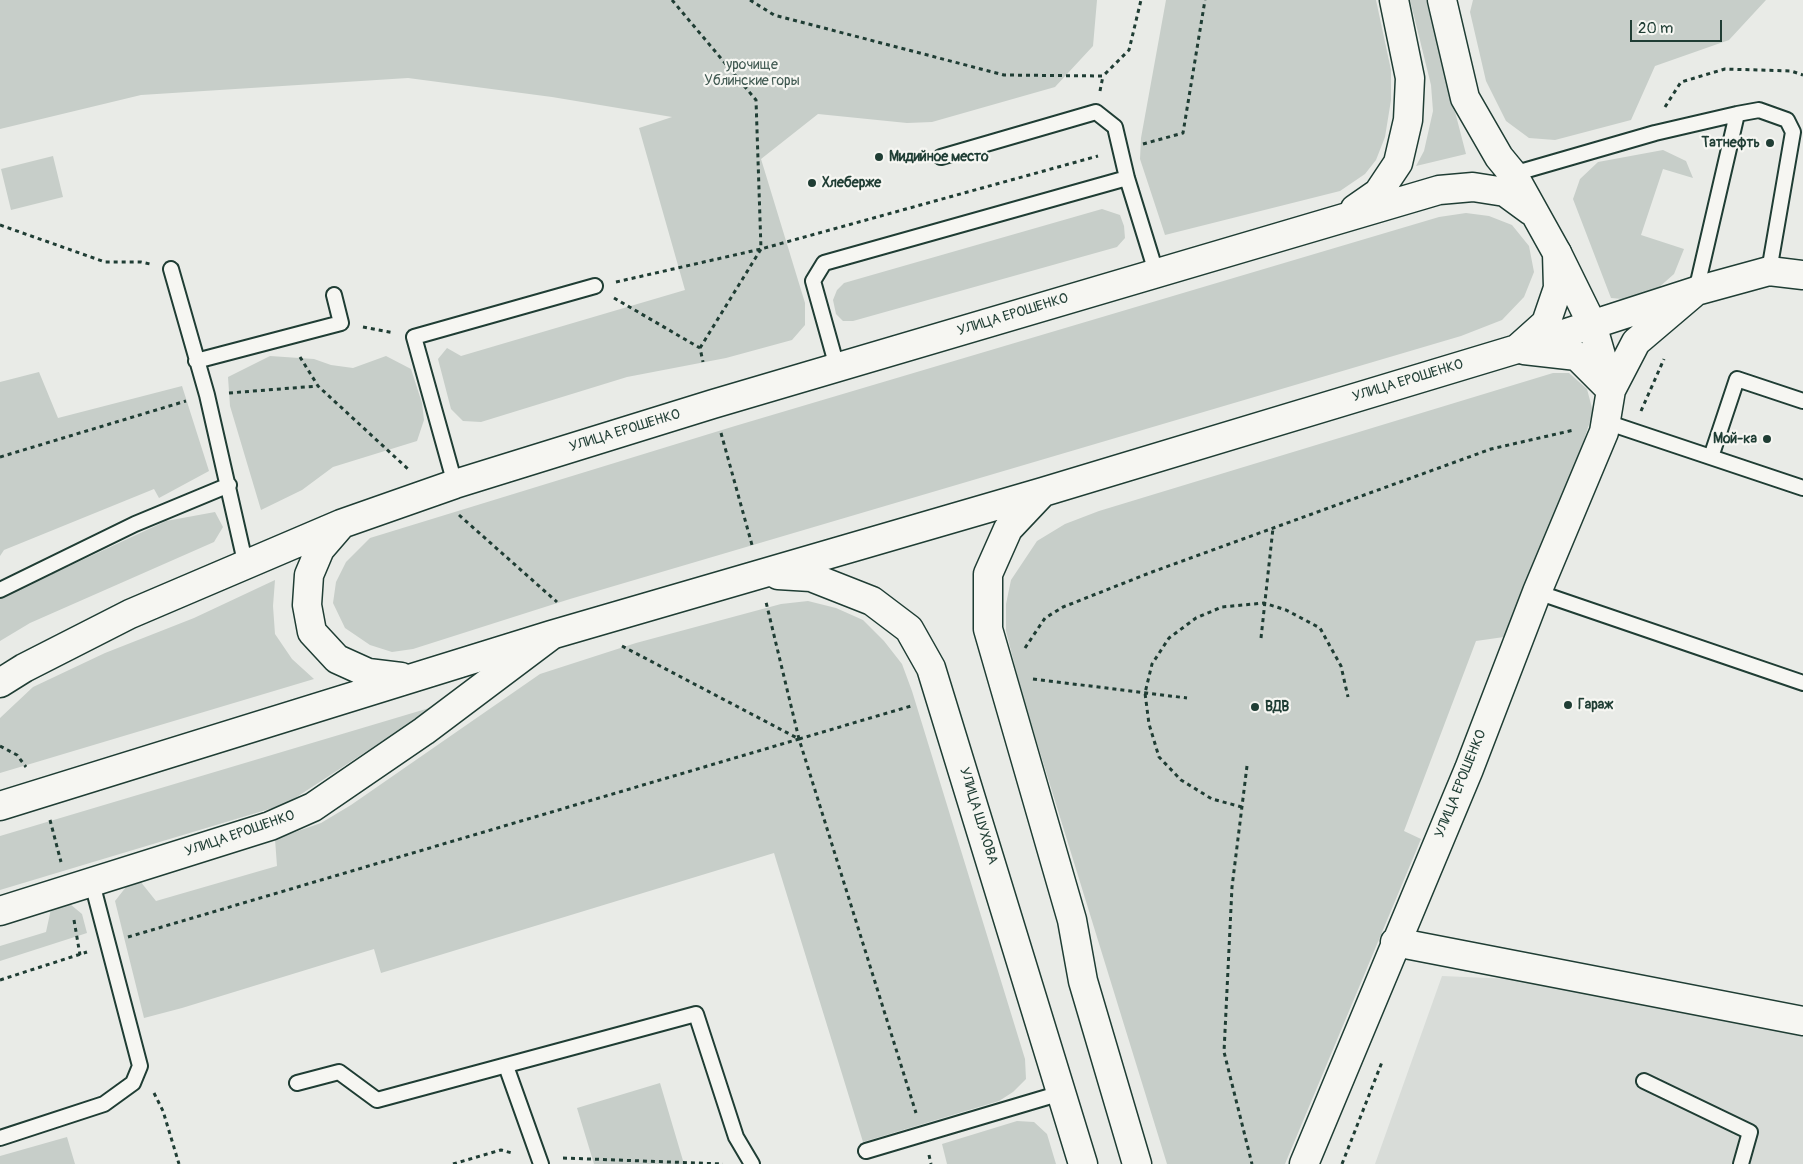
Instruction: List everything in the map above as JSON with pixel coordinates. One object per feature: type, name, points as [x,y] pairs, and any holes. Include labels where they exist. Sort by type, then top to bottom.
[{"type":"main road","points":[[1346,216],[1378,193],[1398,163],[1408,120],[1410,78],[1394,0]]},
{"type":"main road","points":[[1442,0],[1465,98],[1499,157],[1513,174],[1536,215]]},
{"type":"main road","name":"УЛИЦА ЕРОШЕНКО","points":[[0,683],[24,668],[130,614],[341,524],[444,488],[837,367],[1439,190],[1473,187],[1505,192],[1536,215],[1557,253],[1558,288],[1546,323],[1517,348]]},
{"type":"main road","points":[[1557,253],[1592,324],[1611,390]]},
{"type":"main road","name":"УЛИЦА ЕРОШЕНКО","points":[[0,806],[551,635],[1044,492],[1517,348],[1696,291],[1769,271],[1803,275]]},
{"type":"main road","points":[[1611,390],[1636,342],[1696,291]]},
{"type":"main road","name":"УЛИЦА ЕРОШЕНКО","points":[[1304,1164],[1395,942],[1469,769],[1537,592],[1605,427],[1611,390],[1577,356],[1517,348]]},
{"type":"main road","points":[[1044,492],[1008,529],[988,574],[988,629],[1072,920],[1083,981],[1137,1164]]},
{"type":"main road","name":"УЛИЦА ЕРОШЕНКО","points":[[341,524],[320,549],[309,575],[307,605],[312,632],[337,659],[368,674],[412,678]]},
{"type":"main road","name":"УЛИЦА ШУХОВА","points":[[760,574],[811,577],[872,601],[909,629],[931,668],[942,698],[1083,1164]]},
{"type":"main road","name":"УЛИЦА ЕРОШЕНКО","points":[[0,910],[270,826],[313,807],[424,731],[551,635]]},
{"type":"main road","points":[[1395,942],[1803,1021]]},
{"type":"lane","points":[[1513,174],[1655,133],[1737,114],[1759,110],[1787,120],[1793,132],[1769,271]]},
{"type":"lane","points":[[941,157],[1096,112],[1114,127],[1127,178],[1156,272]]},
{"type":"lane","points":[[1696,291],[1737,114]]},
{"type":"lane","points":[[837,367],[813,281],[824,263],[1127,178]]},
{"type":"lane","points":[[171,269],[207,395],[246,566]]},
{"type":"lane","points":[[444,488],[414,337],[595,286]]},
{"type":"lane","points":[[196,361],[342,323],[334,296]]},
{"type":"lane","points":[[1711,457],[1737,379],[1803,401]]},
{"type":"lane","points":[[1605,427],[1632,432],[1803,488]]},
{"type":"lane","points":[[0,590],[135,524],[229,485]]},
{"type":"lane","points":[[1537,592],[1803,683]]},
{"type":"lane","points":[[0,1138],[104,1104],[133,1083],[140,1066],[108,943],[80,886]]},
{"type":"lane","points":[[297,1083],[339,1072],[378,1100],[696,1014],[736,1137],[752,1164]]},
{"type":"lane","points":[[506,1066],[540,1161]]},
{"type":"lane","points":[[1644,1081],[1750,1132],[1741,1164]]},
{"type":"lane","points":[[866,1151],[1061,1093]]},
{"type":"path","points":[[672,0],[756,100],[761,249],[700,348],[703,362]]},
{"type":"path","points":[[750,0],[774,15],[1004,75],[1103,76],[1129,50],[1141,0]]},
{"type":"path","points":[[595,286],[761,249],[1183,133],[1205,0]]},
{"type":"path","points":[[1655,133],[1662,111],[1681,82],[1725,69],[1791,71],[1803,75]]},
{"type":"path","points":[[0,225],[105,262],[141,262],[171,269]]},
{"type":"path","points":[[595,286],[700,348]]},
{"type":"path","points":[[342,323],[414,337]]},
{"type":"path","points":[[288,338],[318,386],[444,488],[582,626],[799,739]]},
{"type":"path","points":[[1632,432],[1665,357]]},
{"type":"path","points":[[0,457],[207,395],[318,386]]},
{"type":"path","points":[[1024,650],[1027,642],[1045,618],[1063,607],[1491,448],[1571,430],[1605,427]]},
{"type":"path","points":[[719,428],[752,545]]},
{"type":"path","points":[[1261,638],[1273,528]]},
{"type":"path","points":[[766,601],[799,739],[931,1164]]},
{"type":"path","points":[[1242,807],[1212,799],[1181,780],[1159,757],[1149,724],[1145,693],[1152,664],[1169,638],[1196,618],[1222,607],[1264,603],[1286,610],[1320,628],[1341,666],[1348,697]]},
{"type":"path","points":[[1024,677],[1041,681],[1187,698]]},
{"type":"path","points":[[0,980],[80,955],[108,943],[911,706]]},
{"type":"path","points":[[0,746],[17,755],[43,793],[80,886],[80,955]]},
{"type":"path","points":[[1247,766],[1232,887],[1224,1052],[1252,1164]]},
{"type":"path","points":[[1342,1164],[1384,1056]]},
{"type":"path","points":[[140,1066],[163,1111],[179,1164]]},
{"type":"path","points":[[452,1164],[501,1150],[540,1161],[723,1164]]},
{"type":"shaded area","points":[[1442,976],[1558,981],[1803,1030],[1803,1164],[1375,1164]]},
{"type":"green space","name":"урочище Ублинские горы","points":[[0,0],[1097,0],[1093,46],[1055,87],[932,122],[907,123],[818,114],[761,159],[805,303],[805,325],[792,340],[726,358],[627,377],[481,422],[463,421],[451,409],[438,359],[447,348],[461,356],[685,290],[639,128],[672,117],[552,97],[408,78],[141,95],[0,129]]},
{"type":"green space","points":[[1166,0],[1376,0],[1391,70],[1391,100],[1385,137],[1376,160],[1365,174],[1340,191],[1165,235],[1140,159],[1141,138]]},
{"type":"green space","points":[[1410,0],[1426,0],[1466,154],[1416,166],[1424,151],[1433,111],[1431,85]]},
{"type":"green space","points":[[1473,0],[1766,0],[1729,40],[1655,66],[1631,120],[1555,140],[1529,138],[1506,121],[1486,81],[1470,12]]},
{"type":"green space","points":[[1663,150],[1686,161],[1693,178],[1663,169],[1641,235],[1684,249],[1674,274],[1657,289],[1634,300],[1611,298],[1573,199],[1580,179],[1598,162]]},
{"type":"green space","points":[[53,156],[63,197],[11,210],[1,169]]},
{"type":"green space","points":[[1102,209],[1120,215],[1124,226],[1125,238],[1117,247],[853,321],[843,321],[836,314],[833,300],[837,290],[844,283]]},
{"type":"green space","points":[[1466,213],[1489,216],[1512,225],[1529,246],[1534,272],[1524,297],[1502,320],[1461,336],[570,599],[413,649],[392,652],[370,645],[345,628],[333,603],[336,582],[346,562],[370,538],[735,426],[1439,217]]},
{"type":"green space","points":[[270,356],[314,359],[331,365],[353,368],[386,356],[411,369],[422,403],[424,420],[417,441],[333,467],[302,490],[261,510],[230,406],[228,377]]},
{"type":"green space","points":[[39,372],[58,418],[182,386],[209,471],[159,498],[154,489],[4,550],[0,556],[0,382]]},
{"type":"green space","points":[[1553,373],[1569,373],[1587,389],[1593,412],[1582,446],[1504,637],[1476,641],[1404,831],[1421,839],[1285,1164],[1167,1164],[1022,694],[1006,631],[1006,604],[1011,580],[1037,541],[1065,524],[1099,511]]},
{"type":"green space","points":[[215,512],[223,527],[214,542],[30,623],[0,641],[0,599],[5,596],[166,521]]},
{"type":"green space","points":[[275,580],[273,606],[275,634],[292,659],[314,679],[0,773],[0,718],[33,687],[105,653],[194,618]]},
{"type":"green space","points":[[808,601],[836,608],[863,620],[884,641],[902,664],[912,691],[1025,1059],[1026,1079],[1013,1092],[999,1101],[863,1142],[774,853],[381,973],[374,949],[144,1018],[115,901],[126,887],[140,881],[156,901],[277,866],[275,839],[321,823],[351,805],[540,674],[636,643],[781,604]]},
{"type":"green space","points":[[436,706],[286,804],[0,890],[0,836]]},
{"type":"green space","points":[[70,904],[82,914],[87,933],[0,961],[0,946],[46,932],[51,909]]},
{"type":"green space","points":[[660,1083],[684,1164],[594,1164],[577,1108]]},
{"type":"green space","points":[[1017,1121],[1034,1122],[1047,1134],[1056,1164],[947,1164],[942,1144]]},
{"type":"green space","points":[[67,1137],[75,1164],[0,1164],[0,1156]]},
{"type":"place","name":"Татнефть","points":[[1770,143]]},
{"type":"place","name":"Мидийное место","points":[[879,157]]},
{"type":"place","name":"Хлеберже","points":[[812,183]]},
{"type":"place","name":"Мой-ка","points":[[1767,439]]},
{"type":"place","name":"Гараж","points":[[1568,705]]},
{"type":"place","name":"ВДВ","points":[[1255,707]]}]
